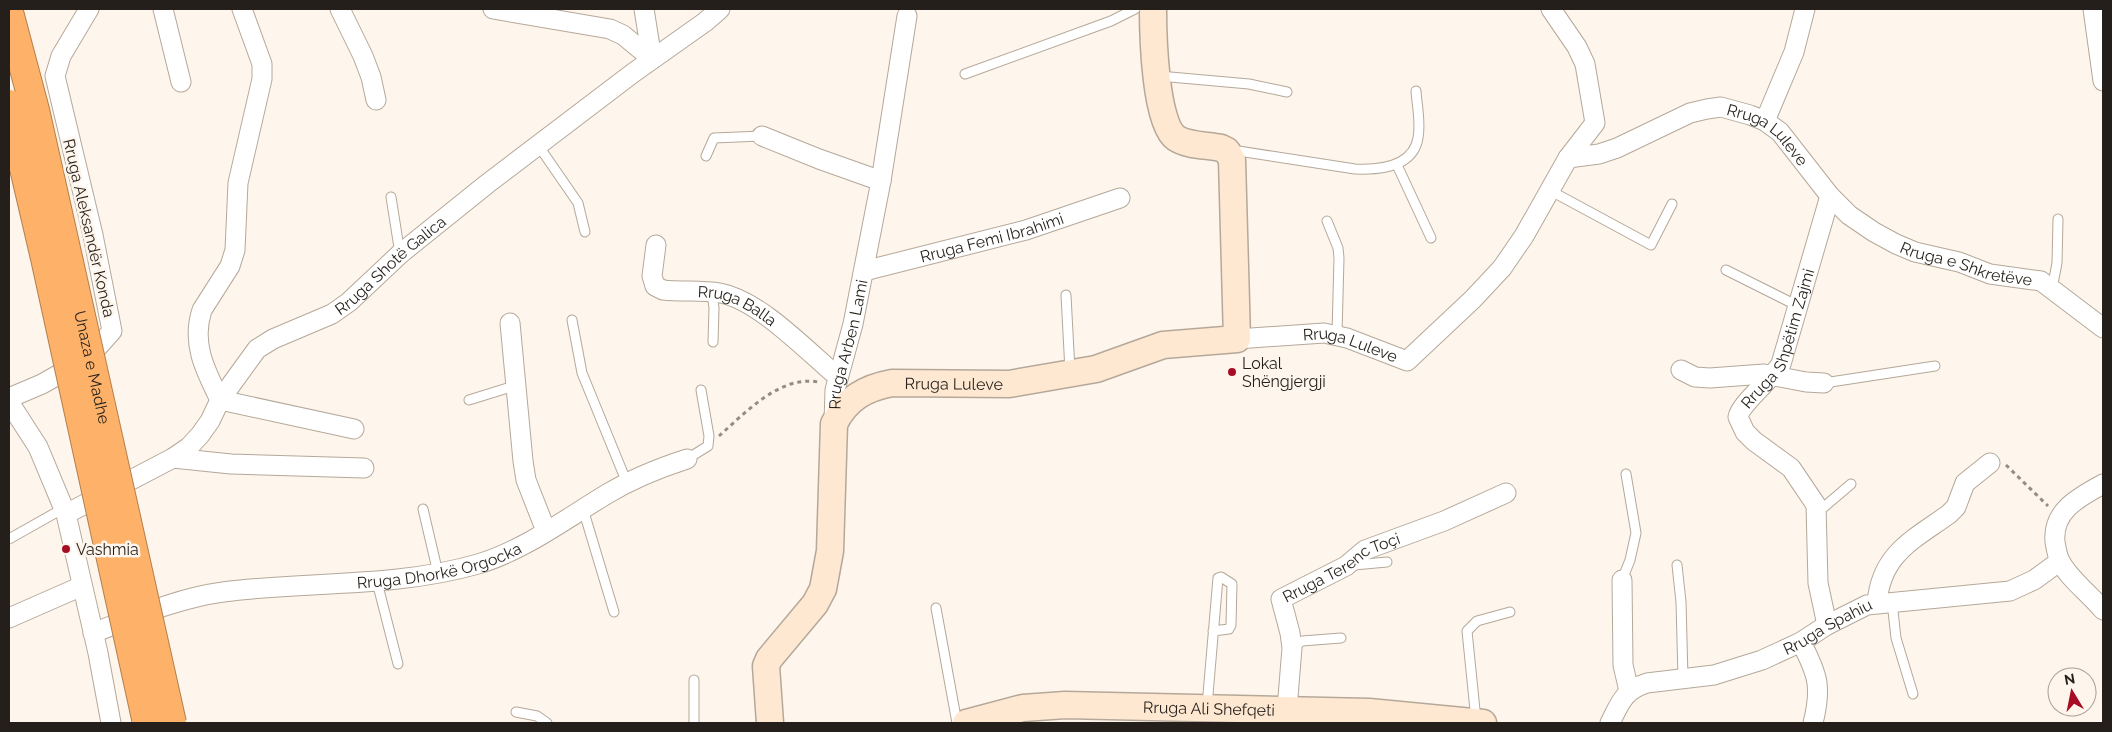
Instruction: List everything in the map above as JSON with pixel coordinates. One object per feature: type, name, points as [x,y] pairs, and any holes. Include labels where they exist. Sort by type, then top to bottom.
[{"type":"highway","name":"Unaza e Madhe","points":[[9,12],[35,110],[172,723]]},
{"type":"highway","name":"Unaza e Madhe","points":[[9,104],[147,723]]},
{"type":"highway","points":[[92,472],[92,526],[136,723]]},
{"type":"highway","points":[[134,551],[159,604],[185,723]]},
{"type":"street","name":"Rruga Aleksandër Konda","points":[[89,9],[61,56],[55,76],[93,236],[112,331],[88,358],[9,400],[38,447],[65,511],[111,723]]},
{"type":"street","points":[[163,9],[181,82]]},
{"type":"street","points":[[242,9],[262,64],[262,79],[238,183],[234,250],[230,266],[202,310],[197,328],[200,357],[220,400],[354,429]]},
{"type":"street","points":[[340,9],[363,56],[371,77],[376,100]]},
{"type":"street","points":[[493,9],[530,12],[610,29],[623,35],[652,59]]},
{"type":"street","points":[[644,9],[652,59]]},
{"type":"street","name":"Rruga Shotë Galica","points":[[65,511],[174,458],[189,448],[210,421],[220,400],[257,349],[273,339],[332,314],[349,302],[400,254],[538,145],[720,9]]},
{"type":"street","points":[[1153,9],[1157,75],[1164,119],[1171,134],[1186,142],[1221,148],[1227,151],[1232,160],[1237,339]]},
{"type":"street","points":[[1551,9],[1577,47],[1585,64],[1595,123],[1568,158]]},
{"type":"street","points":[[1766,121],[1794,52],[1806,9]]},
{"type":"street","points":[[2093,9],[2103,81]]},
{"type":"street","name":"Rruga Arben Lami","points":[[770,723],[766,666],[769,659],[814,604],[825,580],[830,551],[836,384],[854,324],[881,181],[907,12]]},
{"type":"street","name":"Rruga Luleve","points":[[834,429],[840,412],[850,400],[875,386],[907,382],[955,385],[1009,384],[1070,374],[1117,363],[1148,349],[1163,345],[1324,333],[1337,334],[1407,361],[1473,299],[1502,268],[1551,191],[1568,158],[1608,151],[1690,113],[1706,109],[1721,107],[1766,121],[1780,132],[1830,196]]},
{"type":"street","points":[[762,136],[881,181]]},
{"type":"street","name":"Rruga e Shkretëve","points":[[1830,196],[1849,215],[1896,244],[1914,252],[1959,262],[1990,274],[2042,281],[2103,328]]},
{"type":"street","name":"Rruga Shpëtim Zajmi","points":[[1827,625],[1818,583],[1816,505],[1791,468],[1754,441],[1745,432],[1738,417],[1743,406],[1774,374],[1781,364],[1830,196]]},
{"type":"street","name":"Rruga Femi Ibrahimi","points":[[864,271],[1026,230],[1120,198]]},
{"type":"street","name":"Rruga Balla","points":[[656,245],[652,276],[655,286],[663,290],[721,293],[742,300],[764,314],[836,384]]},
{"type":"street","points":[[510,323],[526,480],[546,531]]},
{"type":"street","points":[[1681,370],[1695,377],[1710,378],[1774,374],[1806,382],[1824,383]]},
{"type":"street","points":[[174,458],[231,464],[364,468]]},
{"type":"street","name":"Rruga Dhorkë Orgocka","points":[[93,633],[164,606],[220,593],[308,585],[396,581],[478,564],[495,558],[546,531],[627,483],[664,466],[687,459]]},
{"type":"street","points":[[1885,603],[1881,578],[1888,565],[1898,552],[1950,514],[1956,507],[1965,483],[1990,463]]},
{"type":"street","points":[[2103,484],[2080,496],[2068,506],[2060,516],[2055,536],[2060,561],[2103,610]]},
{"type":"street","name":"Rruga Terenc Toçi","points":[[1287,709],[1292,648],[1281,599],[1346,566],[1365,550],[1419,532],[1506,493]]},
{"type":"street","name":"Rruga Spahiu","points":[[1629,691],[1647,683],[1714,675],[1762,660],[1801,642],[1858,608],[1885,603],[2010,590],[2034,580],[2060,561]]},
{"type":"street","points":[[1610,723],[1621,701],[1629,691],[1623,665],[1622,580]]},
{"type":"street","points":[[9,618],[82,586]]},
{"type":"street","points":[[1801,642],[1818,682],[1819,694],[1813,723]]},
{"type":"street","name":"Rruga Ali Shefqeti","points":[[966,723],[1016,710],[1048,705],[1287,709],[1368,718],[1480,723]]},
{"type":"lane","points":[[965,74],[1111,21],[1135,9]]},
{"type":"lane","points":[[1157,75],[1249,84],[1287,92]]},
{"type":"lane","points":[[1221,148],[1355,169],[1373,170],[1396,165],[1414,149],[1418,137],[1416,91]]},
{"type":"lane","points":[[706,156],[714,138],[762,136]]},
{"type":"lane","points":[[538,145],[578,203],[585,232]]},
{"type":"lane","points":[[1396,165],[1431,238]]},
{"type":"lane","points":[[1551,191],[1651,246],[1672,204]]},
{"type":"lane","points":[[392,197],[400,254]]},
{"type":"lane","points":[[2052,288],[2057,263],[2058,219]]},
{"type":"lane","points":[[1327,221],[1338,248],[1339,258],[1337,334]]},
{"type":"lane","points":[[1726,270],[1798,306]]},
{"type":"lane","points":[[712,293],[714,308],[713,342]]},
{"type":"lane","points":[[1066,295],[1070,374]]},
{"type":"lane","points":[[572,320],[582,373],[627,483]]},
{"type":"lane","points":[[1824,383],[1935,366]]},
{"type":"lane","points":[[469,400],[517,385]]},
{"type":"lane","points":[[701,390],[709,436],[708,446]]},
{"type":"lane","name":"Rruga Dhorkë Orgocka","points":[[687,459],[708,446]]},
{"type":"lane","points":[[1622,580],[1630,560],[1636,533],[1626,474]]},
{"type":"lane","points":[[1817,513],[1850,484]]},
{"type":"lane","points":[[583,508],[614,612]]},
{"type":"lane","points":[[423,510],[438,573]]},
{"type":"lane","points":[[9,539],[65,511]]},
{"type":"lane","points":[[1346,566],[1365,562],[1387,562]]},
{"type":"lane","points":[[1677,565],[1681,602],[1682,678]]},
{"type":"lane","points":[[1207,709],[1213,630],[1218,578],[1221,576],[1232,584],[1231,625],[1225,631],[1213,630]]},
{"type":"lane","points":[[377,582],[398,664]]},
{"type":"lane","points":[[1885,603],[1913,694]]},
{"type":"lane","points":[[936,608],[957,723]]},
{"type":"lane","points":[[1480,723],[1468,631],[1477,621],[1510,612]]},
{"type":"lane","points":[[1292,648],[1302,641],[1341,638]]},
{"type":"lane","points":[[694,680],[694,723]]},
{"type":"lane","points":[[516,712],[537,716],[547,723]]},
{"type":"path","points":[[708,446],[765,398],[784,386],[815,381],[836,384]]},
{"type":"path","points":[[1990,463],[2002,460],[2044,503],[2060,516]]},
{"type":"place","name":"Lokal Shëngjergji","points":[[1232,372]]},
{"type":"place","name":"Vashmia","points":[[66,549]]}]
